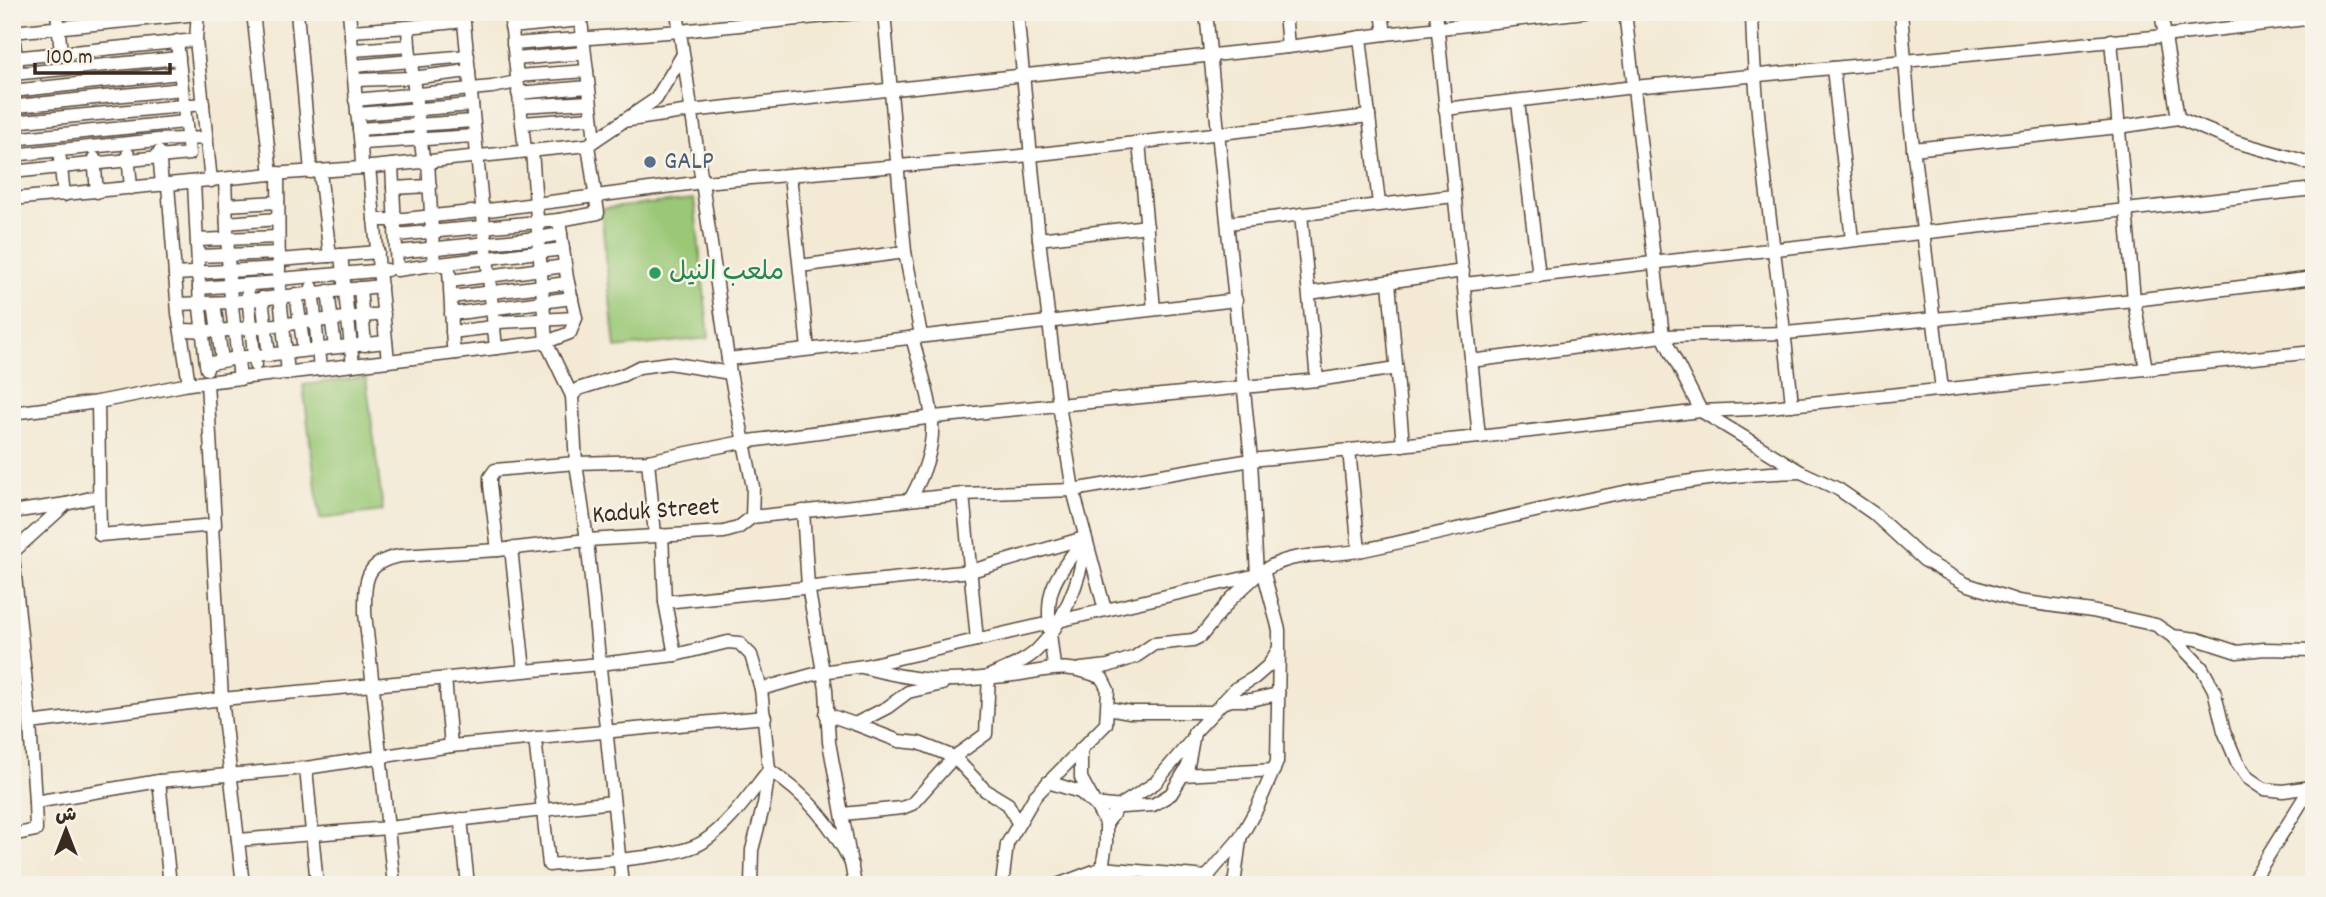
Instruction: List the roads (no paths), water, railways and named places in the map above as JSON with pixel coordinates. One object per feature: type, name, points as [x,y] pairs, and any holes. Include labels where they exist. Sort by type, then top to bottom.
[{"type":"street","points":[[58,12],[52,70],[64,195]]},
{"type":"street","points":[[253,12],[278,202],[280,296],[288,373]]},
{"type":"street","points":[[297,12],[316,172],[335,256],[343,273],[353,365]]},
{"type":"street","points":[[355,12],[349,13],[354,50],[356,107],[374,220],[388,361]]},
{"type":"street","points":[[510,12],[522,124],[536,205],[546,342],[572,396],[576,463],[587,540],[622,885]]},
{"type":"street","name":"Kaduk Street","points":[[394,885],[365,613],[367,577],[372,567],[389,558],[400,556],[587,540],[724,532],[738,528],[752,517],[753,487],[730,373],[677,12]]},
{"type":"street","points":[[515,59],[680,31],[866,12]]},
{"type":"street","points":[[884,12],[905,252],[921,335],[912,337]]},
{"type":"street","points":[[1017,12],[1039,239],[1051,320],[1059,405],[1073,491],[1105,610]]},
{"type":"street","points":[[1057,885],[1102,868],[1206,882],[1240,838],[1257,808],[1277,762],[1279,630],[1260,573],[1236,300],[1206,12]]},
{"type":"street","points":[[1285,12],[1288,47]]},
{"type":"street","points":[[1382,12],[1385,34]]},
{"type":"street","points":[[1436,12],[1479,437]]},
{"type":"street","points":[[623,121],[690,111],[1288,47],[1585,12]]},
{"type":"street","points":[[1625,12],[1663,336],[1701,411],[1801,472],[1838,489],[1873,513],[1924,560],[1966,584],[2018,601],[2092,611],[2156,625],[2172,636],[2202,668],[2214,690],[2224,732],[2237,762],[2248,778],[2264,789],[2283,791],[2312,784]]},
{"type":"street","points":[[1752,12],[1753,76],[1786,333],[1792,405]]},
{"type":"street","points":[[1902,12],[1913,149],[1942,390]]},
{"type":"street","points":[[2161,12],[2178,118]]},
{"type":"street","points":[[29,153],[19,138],[12,30],[58,27],[126,16],[198,13],[196,40],[211,181]]},
{"type":"street","points":[[126,16],[119,64],[131,188]]},
{"type":"street","points":[[396,235],[559,220],[598,213],[591,142],[592,118],[580,16],[511,27]]},
{"type":"street","points":[[351,31],[408,27],[463,17],[496,348]]},
{"type":"street","points":[[1445,109],[1634,87],[2164,36],[2314,18]]},
{"type":"street","points":[[408,27],[420,139],[423,158],[428,161]]},
{"type":"street","points":[[1360,37],[1379,204]]},
{"type":"street","points":[[15,58],[196,40]]},
{"type":"street","points":[[2111,40],[2134,300],[2146,369]]},
{"type":"street","points":[[12,172],[189,154],[177,41]]},
{"type":"street","points":[[150,44],[160,158],[189,384]]},
{"type":"street","points":[[513,44],[584,46]]},
{"type":"street","points":[[354,50],[409,46]]},
{"type":"street","points":[[84,50],[97,191]]},
{"type":"street","points":[[354,66],[468,56]]},
{"type":"street","points":[[12,199],[274,173],[366,168],[591,142],[656,99],[682,56]]},
{"type":"street","points":[[15,74],[179,58]]},
{"type":"street","points":[[1833,68],[1852,240]]},
{"type":"street","points":[[355,80],[413,78],[470,71]]},
{"type":"street","points":[[518,89],[587,71]]},
{"type":"street","points":[[16,91],[180,73]]},
{"type":"street","points":[[356,107],[415,94],[471,89],[589,87]]},
{"type":"street","points":[[19,106],[182,89]]},
{"type":"street","points":[[518,89],[590,102]]},
{"type":"street","points":[[1518,102],[1539,276]]},
{"type":"street","points":[[18,122],[203,104]]},
{"type":"street","points":[[356,107],[417,109],[472,105]]},
{"type":"street","points":[[374,220],[432,217],[536,205],[702,182],[1031,155],[1369,116]]},
{"type":"street","points":[[522,124],[592,118]]},
{"type":"street","points":[[1913,149],[2178,118],[2236,142],[2314,166]]},
{"type":"street","points":[[359,129],[473,121]]},
{"type":"street","points":[[19,138],[186,122]]},
{"type":"street","points":[[362,143],[474,136]]},
{"type":"street","points":[[12,155],[158,140],[207,138]]},
{"type":"street","points":[[1139,142],[1154,309]]},
{"type":"street","points":[[428,161],[436,264]]},
{"type":"street","points":[[392,165],[397,270]]},
{"type":"street","points":[[790,175],[808,349]]},
{"type":"street","points":[[225,179],[230,287],[240,379]]},
{"type":"street","points":[[194,182],[206,366],[222,360],[386,342]]},
{"type":"street","points":[[393,188],[430,186]]},
{"type":"street","points":[[1309,293],[1389,282],[1539,276],[2314,189]]},
{"type":"street","points":[[1228,223],[1454,197]]},
{"type":"street","points":[[226,205],[278,202]]},
{"type":"street","points":[[1301,214],[1317,380]]},
{"type":"street","points":[[227,223],[278,219]]},
{"type":"street","points":[[12,413],[98,402],[189,384],[546,342],[570,333],[576,317],[559,220]]},
{"type":"street","points":[[1039,239],[1147,226]]},
{"type":"street","points":[[198,256],[228,255],[311,276],[397,270],[486,258],[539,245],[561,234]]},
{"type":"street","points":[[197,240],[278,236]]},
{"type":"street","points":[[397,252],[485,243],[539,245],[563,249]]},
{"type":"street","points":[[175,274],[279,268],[335,256],[378,252]]},
{"type":"street","points":[[800,266],[905,252]]},
{"type":"street","points":[[436,264],[449,269],[453,346],[456,353]]},
{"type":"street","points":[[450,281],[565,266]]},
{"type":"street","points":[[199,288],[247,285],[279,268]]},
{"type":"street","points":[[311,276],[320,369]]},
{"type":"street","points":[[1471,362],[1663,336],[1786,333],[2134,300],[2314,278]]},
{"type":"street","points":[[1389,282],[1403,445]]},
{"type":"street","points":[[451,314],[490,301],[568,283]]},
{"type":"street","points":[[247,285],[265,327],[269,355]]},
{"type":"street","points":[[178,304],[232,302],[381,286]]},
{"type":"street","points":[[360,288],[365,345]]},
{"type":"street","points":[[328,291],[335,346]]},
{"type":"street","points":[[296,294],[304,350]]},
{"type":"street","points":[[451,297],[543,303],[572,298]]},
{"type":"street","points":[[255,299],[251,328],[256,377]]},
{"type":"street","points":[[728,359],[1236,300]]},
{"type":"street","points":[[214,303],[222,360]]},
{"type":"street","points":[[182,330],[235,330],[384,314]]},
{"type":"street","points":[[452,332],[493,327],[499,322],[576,317]]},
{"type":"street","points":[[911,498],[920,481],[933,442],[934,417],[912,337]]},
{"type":"street","points":[[183,347],[203,346]]},
{"type":"street","points":[[752,517],[911,498],[1073,491],[1251,460],[1701,411],[1792,405],[2314,352]]},
{"type":"street","points":[[572,396],[578,389],[639,367],[669,363],[730,373]]},
{"type":"street","points":[[524,670],[505,549],[490,485],[490,477],[495,470],[576,463],[648,461],[742,442],[934,417],[1317,380],[1397,368]]},
{"type":"street","points":[[207,382],[222,699],[243,885]]},
{"type":"street","points":[[98,402],[100,535],[212,526]]},
{"type":"street","points":[[1349,450],[1359,551]]},
{"type":"street","points":[[648,461],[675,655]]},
{"type":"street","points":[[860,666],[893,675],[932,680],[1013,675],[1054,667],[1081,669],[1108,666],[1135,657],[1154,644],[1193,640],[1201,636],[1231,598],[1272,563],[1290,558],[1359,551],[1671,483],[1750,473],[1801,472]]},
{"type":"street","points":[[963,494],[977,639]]},
{"type":"street","points":[[12,512],[99,496]]},
{"type":"street","points":[[13,552],[66,504]]},
{"type":"street","points":[[803,511],[808,586],[826,689],[829,742],[855,885]]},
{"type":"street","points":[[666,602],[971,571],[1084,538]]},
{"type":"street","points":[[1054,667],[1051,591],[1084,538]]},
{"type":"street","points":[[989,676],[1011,667],[1036,651],[1075,589],[1083,557],[1084,538]]},
{"type":"street","points":[[12,546],[30,723],[36,830],[12,835]]},
{"type":"street","points":[[761,689],[822,672],[1053,625],[1260,573]]},
{"type":"street","points":[[2172,636],[2197,639],[2237,652],[2314,650]]},
{"type":"street","points":[[30,723],[222,699],[600,664],[675,655],[728,642],[739,643],[751,655],[761,689],[769,770],[752,850],[751,885]]},
{"type":"street","points":[[1048,782],[1080,792],[1094,804],[1118,807],[1153,805],[1171,794],[1183,775],[1188,766],[1194,733],[1235,689],[1269,665],[1279,648]]},
{"type":"street","points":[[1002,885],[1007,844],[1018,822],[1035,796],[1106,724],[1108,690],[1102,678],[1081,669]]},
{"type":"street","points":[[843,814],[902,808],[920,797],[954,757],[986,734],[989,676]]},
{"type":"street","points":[[445,678],[452,746]]},
{"type":"street","points":[[855,724],[888,707],[908,692],[966,678]]},
{"type":"street","points":[[1108,708],[1130,712],[1217,708],[1278,694]]},
{"type":"street","points":[[826,714],[899,741],[919,743],[954,757],[985,790],[1008,804],[1018,822]]},
{"type":"street","points":[[35,802],[159,780],[306,768],[452,746],[765,717]]},
{"type":"street","points":[[535,738],[549,865],[688,850],[724,825],[769,770]]},
{"type":"street","points":[[1106,824],[1118,807],[1155,783],[1192,739]]},
{"type":"street","points":[[1081,748],[1081,778],[1106,824],[1103,885]]},
{"type":"street","points":[[306,768],[317,885]]},
{"type":"street","points":[[769,770],[814,806],[835,834],[852,865]]},
{"type":"street","points":[[1183,775],[1274,770]]},
{"type":"street","points":[[159,780],[170,885]]},
{"type":"street","points":[[2250,885],[2312,784]]},
{"type":"street","points":[[238,840],[388,828],[613,802]]},
{"type":"street","points":[[461,819],[468,885]]},
{"type":"street","points":[[1234,885],[1240,838]]},
{"type":"waterway","points":[[2309,885],[2314,877]]},
{"type":"place","name":"GALP","points":[[650,162]]},
{"type":"place","name":"ملعب النيل","points":[[655,273]]}]
